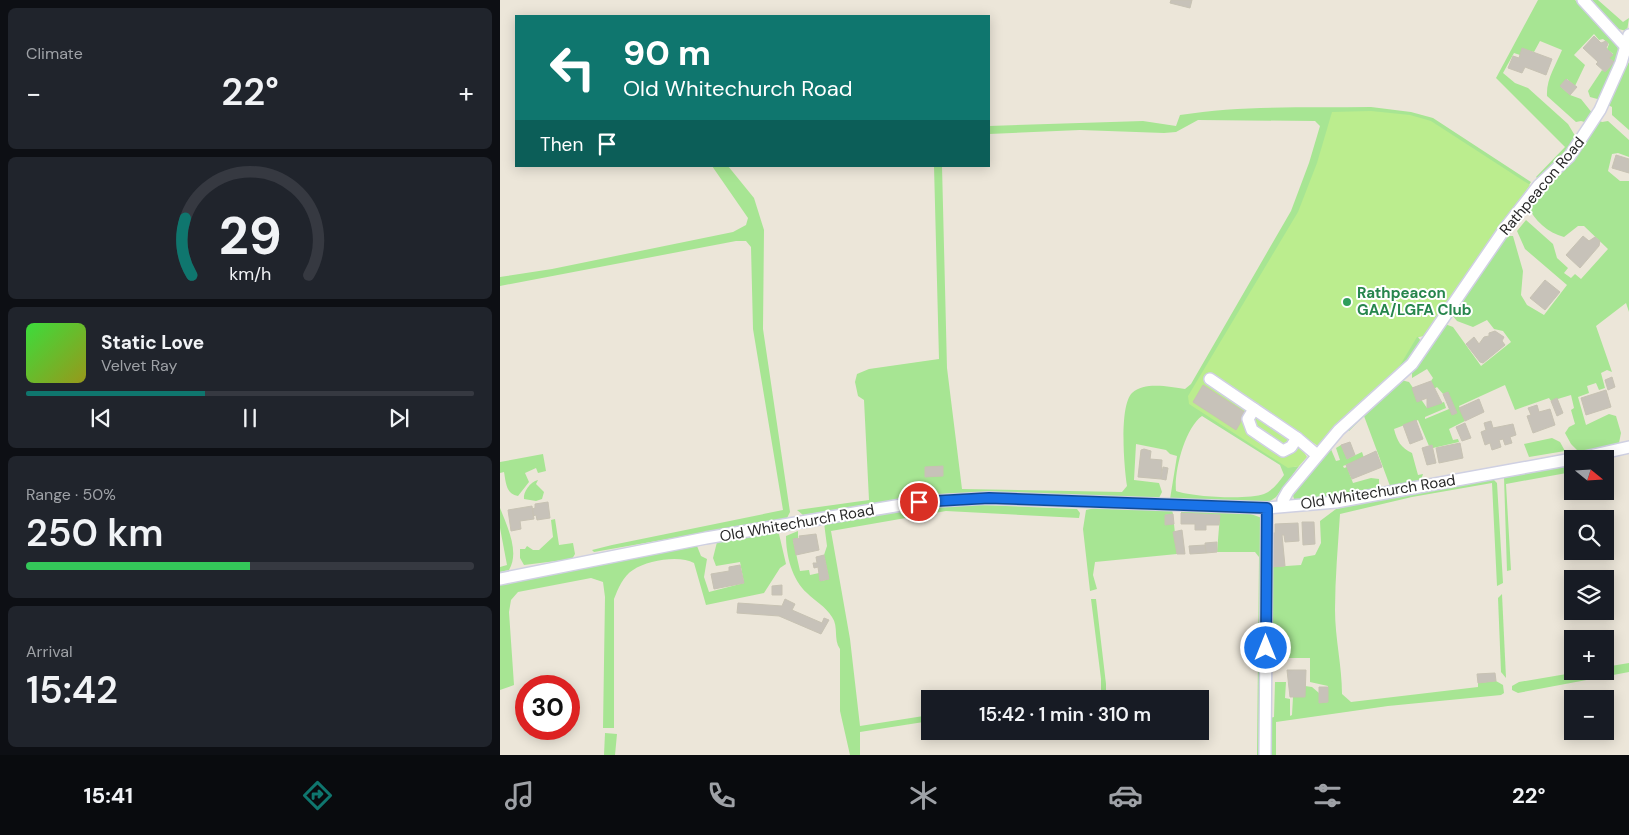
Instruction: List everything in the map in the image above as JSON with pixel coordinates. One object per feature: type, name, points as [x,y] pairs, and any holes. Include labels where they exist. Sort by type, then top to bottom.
[{"type":"street","points":[[1583,0],[1628,43]]},
{"type":"street","name":"Rathpeacon Road","points":[[1283,506],[1283,500],[1288,491],[1344,425],[1412,364],[1506,227],[1539,185],[1569,157],[1600,110],[1628,43]]},
{"type":"street","points":[[1210,379],[1297,438],[1317,455]]},
{"type":"street","points":[[1254,409],[1248,418],[1252,430],[1284,450],[1291,447],[1297,438]]},
{"type":"street","name":"Old Whitechurch Road","points":[[1614,450],[1629,447]]},
{"type":"street","name":"Old Whitechurch Road","points":[[500,579],[781,524],[944,499],[989,498],[1267,508],[1336,502],[1564,461]]},
{"type":"street","points":[[1265,755],[1267,508]]},
{"type":"green space","points":[[1538,0],[1575,0],[1617,44],[1619,55],[1601,100],[1590,97],[1588,91],[1602,70],[1605,72],[1614,62],[1609,58],[1613,54],[1607,49],[1609,44],[1603,39],[1599,40],[1594,34],[1574,55],[1585,65],[1575,86],[1567,79],[1560,86],[1570,95],[1581,99],[1593,114],[1588,123],[1576,122],[1547,96],[1550,78],[1562,50],[1540,41],[1534,52],[1523,49],[1520,55],[1514,53],[1503,73],[1515,83],[1528,88],[1568,124],[1577,139],[1538,179],[1536,177],[1565,147],[1496,78]]},
{"type":"green space","points":[[1590,0],[1598,0],[1623,22],[1629,18],[1627,31],[1618,29]]},
{"type":"green space","points":[[1629,62],[1629,130],[1612,115],[1612,107],[1606,104]]},
{"type":"green space","name":"Rathpeacon GAA/LGFA Club","points":[[1371,107],[1411,112],[1433,118],[1531,182],[1428,335],[1418,337],[1421,341],[1415,356],[1354,411],[1348,154],[1292,467],[1299,466],[1276,497],[1269,502],[1175,501],[1170,499],[1177,456],[1170,454],[1166,450],[1136,444],[1134,480],[1159,483],[1162,492],[1158,500],[1128,497],[957,493],[930,495],[803,515],[797,510],[869,500],[864,400],[858,396],[855,382],[857,374],[869,369],[939,359],[934,167],[942,167],[947,368],[962,489],[1122,492],[1127,486],[1124,423],[1128,400],[1132,393],[1144,387],[1165,386],[1185,389],[1191,384],[1291,211],[1309,163],[1320,126],[1315,121],[1198,120],[1176,132],[1164,133],[1080,130],[990,134],[990,126],[1143,121],[1176,126],[1180,115],[1252,108]],"holes":[[[1202,416],[1280,465],[1284,475],[1273,489],[1256,496],[1220,497],[1194,495],[1176,491],[1177,473],[1182,450],[1190,430]]]},
{"type":"green space","name":"Rathpeacon GAA/LGFA Club","points":[[1371,111],[1410,115],[1431,121],[1530,185],[1428,335],[1417,337],[1399,367],[1318,446],[1306,438],[1300,446],[1307,457],[1299,466],[1288,468],[1189,404],[1188,396],[1298,212],[1317,163],[1332,112]]},
{"type":"green space","points":[[1598,120],[1602,122],[1608,121],[1629,140],[1629,157],[1618,153],[1612,154],[1608,171],[1620,181],[1629,181],[1629,312],[1626,303],[1596,326],[1612,372],[1607,370],[1601,373],[1605,388],[1599,390],[1596,383],[1587,386],[1589,393],[1578,397],[1586,425],[1609,414],[1616,416],[1621,433],[1619,443],[1592,450],[1577,450],[1565,433],[1569,427],[1575,424],[1571,410],[1574,408],[1571,395],[1551,401],[1549,398],[1515,410],[1505,385],[1459,406],[1465,421],[1449,429],[1453,440],[1458,439],[1459,442],[1433,448],[1432,445],[1429,446],[1418,420],[1394,429],[1400,444],[1412,453],[1418,475],[1423,474],[1421,480],[1390,486],[1364,416],[1349,431],[1346,429],[1401,380],[1409,382],[1427,408],[1444,402],[1446,408],[1425,417],[1425,419],[1449,409],[1448,392],[1443,394],[1437,387],[1434,389],[1431,381],[1433,378],[1427,369],[1412,378],[1412,371],[1445,324],[1453,327],[1481,366],[1511,342],[1503,331],[1494,329],[1487,320],[1473,327],[1457,321],[1452,315],[1506,236],[1513,236],[1523,271],[1521,295],[1527,305],[1544,315],[1567,285],[1525,249],[1517,231],[1526,220],[1553,244],[1557,258],[1568,268],[1564,273],[1571,278],[1575,274],[1581,279],[1608,249],[1584,226],[1578,226],[1564,237],[1552,232],[1538,221],[1528,206]]},
{"type":"green space","points":[[713,167],[729,167],[754,198],[764,230],[763,329],[790,512],[787,518],[594,552],[592,550],[612,545],[783,510],[753,329],[751,247],[746,241],[736,241],[500,286],[500,277],[552,269],[733,232],[746,225],[748,218]]},
{"type":"green space","points":[[1552,438],[1560,442],[1564,450],[1529,457],[1524,444]]},
{"type":"green space","points":[[1341,445],[1347,459],[1362,452],[1364,458],[1343,466],[1344,468],[1347,467],[1353,483],[1371,478],[1379,479],[1379,489],[1302,501],[1294,499],[1292,492],[1330,447],[1336,461],[1340,460],[1336,448]]},
{"type":"green space","points":[[543,454],[546,471],[538,473],[536,468],[525,473],[529,482],[518,496],[511,493],[507,487],[504,472],[500,473],[500,462]]},
{"type":"green space","points":[[1564,465],[1564,473],[1506,484],[1511,570],[1507,571],[1504,477]]},
{"type":"green space","points":[[1492,478],[1497,483],[1503,583],[1497,586],[1492,483],[1412,497],[1340,514],[1335,620],[1342,694],[1351,702],[1478,687],[1478,683],[1496,681],[1503,685],[1504,693],[1501,695],[1388,706],[1276,722],[1276,755],[1268,755],[1270,718],[1274,717],[1275,682],[1286,682],[1285,698],[1290,699],[1290,716],[1292,715],[1293,697],[1305,686],[1312,687],[1319,693],[1319,703],[1328,702],[1328,686],[1310,682],[1310,658],[1271,656],[1272,567],[1301,565],[1304,557],[1315,555],[1321,543],[1320,521],[1336,509],[1378,499]]},
{"type":"green space","points":[[538,480],[536,484],[544,492],[542,499],[536,501],[524,499],[528,488]]},
{"type":"green space","points":[[953,504],[1077,509],[1080,513],[1079,518],[946,511],[831,531],[850,639],[860,726],[921,716],[921,722],[860,732],[860,755],[850,755],[840,711],[840,649],[834,621],[830,613],[807,593],[797,581],[787,551],[786,536],[798,531],[798,538],[793,540],[800,571],[809,570],[810,575],[819,573],[821,581],[829,579],[824,555],[827,546],[824,523]]},
{"type":"green space","points":[[500,508],[509,531],[513,555],[509,570],[500,572],[500,567],[507,565],[500,528]]},
{"type":"green space","points":[[1095,508],[1172,510],[1173,514],[1165,515],[1165,524],[1174,524],[1177,554],[1095,562],[1093,575],[1097,589],[1090,591],[1083,529],[1086,510]]},
{"type":"green space","points":[[1181,511],[1248,513],[1262,518],[1260,755],[1257,755],[1259,557],[1255,552],[1217,552],[1220,515],[1181,513]]},
{"type":"green space","points":[[555,519],[559,545],[573,543],[575,554],[572,559],[524,565],[520,558],[520,549],[525,549],[527,546],[533,550],[539,550],[553,537],[551,520]]},
{"type":"green space","points":[[772,531],[779,534],[786,564],[780,568],[764,593],[706,605],[694,563],[681,559],[655,561],[639,566],[626,576],[614,599],[614,728],[603,728],[605,597],[603,582],[591,578],[518,592],[511,600],[509,612],[514,685],[500,690],[500,585],[697,546],[701,556],[707,559],[704,577],[709,592],[744,583],[740,562],[716,566],[713,558],[717,542]]},
{"type":"green space","points":[[1502,594],[1506,678],[1501,672],[1498,598]]},
{"type":"green space","points":[[1091,599],[1096,599],[1106,690],[1101,690]]},
{"type":"green space","points":[[1629,663],[1629,672],[1614,675],[1614,666]]},
{"type":"green space","points":[[1564,674],[1564,680],[1587,680],[1518,693],[1512,690],[1512,686],[1519,682]]},
{"type":"green space","points":[[605,733],[617,734],[615,755],[604,755]]},
{"type":"building","points":[[1171,0],[1192,0],[1190,8],[1170,3]]},
{"type":"building","points":[[1594,36],[1601,43],[1606,41],[1608,44],[1606,48],[1613,55],[1609,58],[1614,62],[1605,72],[1596,64],[1598,62],[1583,48]]},
{"type":"building","points":[[1522,48],[1552,59],[1546,75],[1525,67],[1522,73],[1508,68],[1513,56],[1519,58]]},
{"type":"building","points":[[1566,79],[1577,87],[1570,95],[1560,86]]},
{"type":"building","points":[[1616,155],[1629,159],[1629,173],[1612,168]]},
{"type":"building","points":[[1583,236],[1589,241],[1595,237],[1600,241],[1599,246],[1580,268],[1566,255]]},
{"type":"building","points":[[1545,280],[1560,292],[1545,310],[1530,298]]},
{"type":"building","points":[[1495,331],[1504,337],[1502,341],[1505,345],[1483,363],[1480,362],[1466,344],[1474,337],[1479,344],[1484,337],[1489,336],[1489,333]]},
{"type":"building","points":[[1612,377],[1615,387],[1608,390],[1605,380]]},
{"type":"building","points":[[1431,381],[1442,403],[1427,408],[1427,398],[1417,402],[1412,388]]},
{"type":"building","points":[[1203,385],[1246,413],[1236,430],[1193,402]]},
{"type":"building","points":[[1606,390],[1611,407],[1586,415],[1581,398]]},
{"type":"building","points":[[1448,392],[1457,413],[1452,415],[1443,394]]},
{"type":"building","points":[[1557,398],[1563,413],[1557,416],[1551,401]]},
{"type":"building","points":[[1479,399],[1484,412],[1465,421],[1459,408]]},
{"type":"building","points":[[1537,405],[1539,412],[1550,409],[1555,425],[1533,433],[1527,416],[1531,415],[1528,408]]},
{"type":"building","points":[[1416,420],[1423,439],[1410,444],[1403,425]]},
{"type":"building","points":[[1491,421],[1493,428],[1513,424],[1516,435],[1510,437],[1512,443],[1505,445],[1503,439],[1499,440],[1501,447],[1492,450],[1490,443],[1485,445],[1481,432],[1486,430],[1484,423]]},
{"type":"building","points":[[1465,423],[1471,438],[1462,441],[1456,427]]},
{"type":"building","points":[[1350,442],[1355,455],[1347,459],[1341,445]]},
{"type":"building","points":[[1460,443],[1463,458],[1439,463],[1436,448]]},
{"type":"building","points":[[1432,445],[1436,463],[1427,465],[1422,448]]},
{"type":"building","points":[[1141,450],[1151,451],[1150,459],[1162,460],[1161,479],[1138,477]]},
{"type":"building","points":[[1376,451],[1382,467],[1352,479],[1346,465]]},
{"type":"building","points":[[943,466],[943,476],[925,477],[925,467]]},
{"type":"building","points":[[1163,467],[1168,468],[1166,480],[1161,479]]},
{"type":"building","points":[[548,502],[550,518],[537,520],[536,515],[533,516],[532,509],[535,508],[535,504]]},
{"type":"building","points":[[532,506],[534,519],[520,521],[521,529],[511,531],[508,510]]},
{"type":"building","points":[[1181,513],[1220,515],[1219,525],[1206,525],[1206,530],[1195,530],[1195,524],[1181,524]]},
{"type":"building","points":[[1173,514],[1174,524],[1165,525],[1165,515]]},
{"type":"building","points":[[1302,522],[1314,522],[1315,544],[1303,545]]},
{"type":"building","points":[[1298,523],[1299,541],[1285,542],[1284,535],[1282,535],[1285,566],[1271,567],[1270,533],[1275,533],[1275,524]]},
{"type":"building","points":[[1182,530],[1185,554],[1177,554],[1173,532]]},
{"type":"building","points":[[816,534],[819,550],[796,555],[793,539],[800,538],[799,536]]},
{"type":"building","points":[[1217,542],[1217,552],[1206,553],[1205,543]]},
{"type":"building","points":[[1205,545],[1206,553],[1190,554],[1189,546]]},
{"type":"building","points":[[824,555],[829,579],[820,581],[818,567],[814,568],[813,563],[817,563],[816,557]]},
{"type":"building","points":[[740,565],[744,583],[714,589],[711,574],[729,571],[729,567]]},
{"type":"building","points":[[782,585],[782,595],[772,595],[772,586]]},
{"type":"building","points":[[785,599],[795,604],[792,610],[822,623],[824,618],[829,620],[821,634],[779,616],[737,613],[738,603],[782,606]]},
{"type":"building","points":[[1287,670],[1306,670],[1305,697],[1290,697]]},
{"type":"building","points":[[1495,673],[1496,681],[1478,683],[1477,674]]},
{"type":"building","points":[[1319,687],[1328,687],[1328,702],[1319,703]]},
{"type":"place","name":"Rathpeacon GAA/LGFA Club","points":[[1347,302]]},
{"type":"route","points":[[919,502],[989,498],[1267,508],[1266,648]]}]
